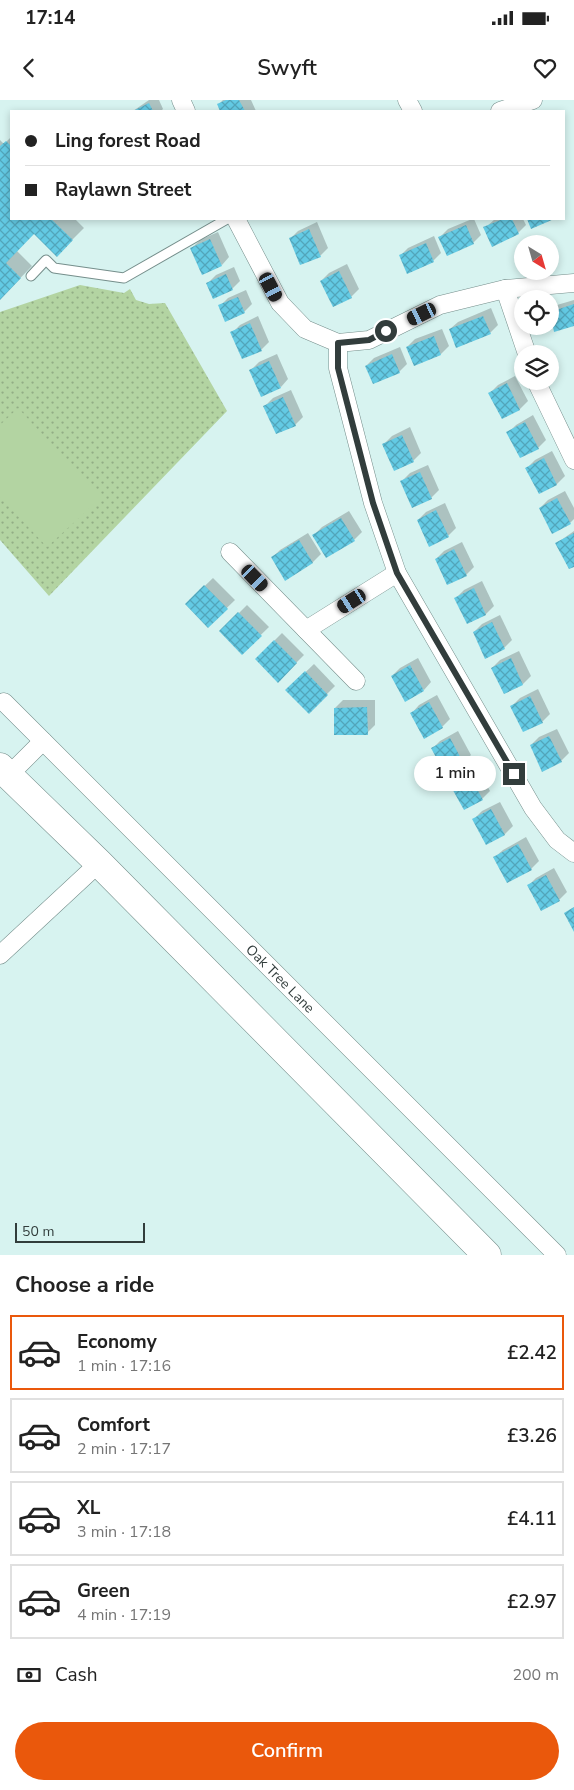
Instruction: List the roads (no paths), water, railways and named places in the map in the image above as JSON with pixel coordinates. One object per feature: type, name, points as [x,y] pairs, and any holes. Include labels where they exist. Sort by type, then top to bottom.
[{"type":"main road","points":[[4,771],[99,863],[486,1255]]},
{"type":"street","points":[[503,110],[533,100]]},
{"type":"street","points":[[237,220],[280,303],[305,329],[338,343],[369,340],[440,305],[505,289],[574,283]]},
{"type":"street","points":[[505,289],[524,345]]},
{"type":"street","points":[[338,343],[338,368],[370,493],[397,573],[533,808],[557,840],[574,854]]},
{"type":"street","points":[[540,390],[574,460]]},
{"type":"street","points":[[230,552],[356,681]]},
{"type":"street","points":[[306,630],[397,573]]},
{"type":"street","name":"Oak Tree Lane","points":[[4,702],[557,1255]]},
{"type":"street","points":[[4,771],[43,741]]},
{"type":"street","points":[[0,955],[99,863]]},
{"type":"lane","points":[[30,276],[46,260],[54,268],[124,278],[225,220]]}]
